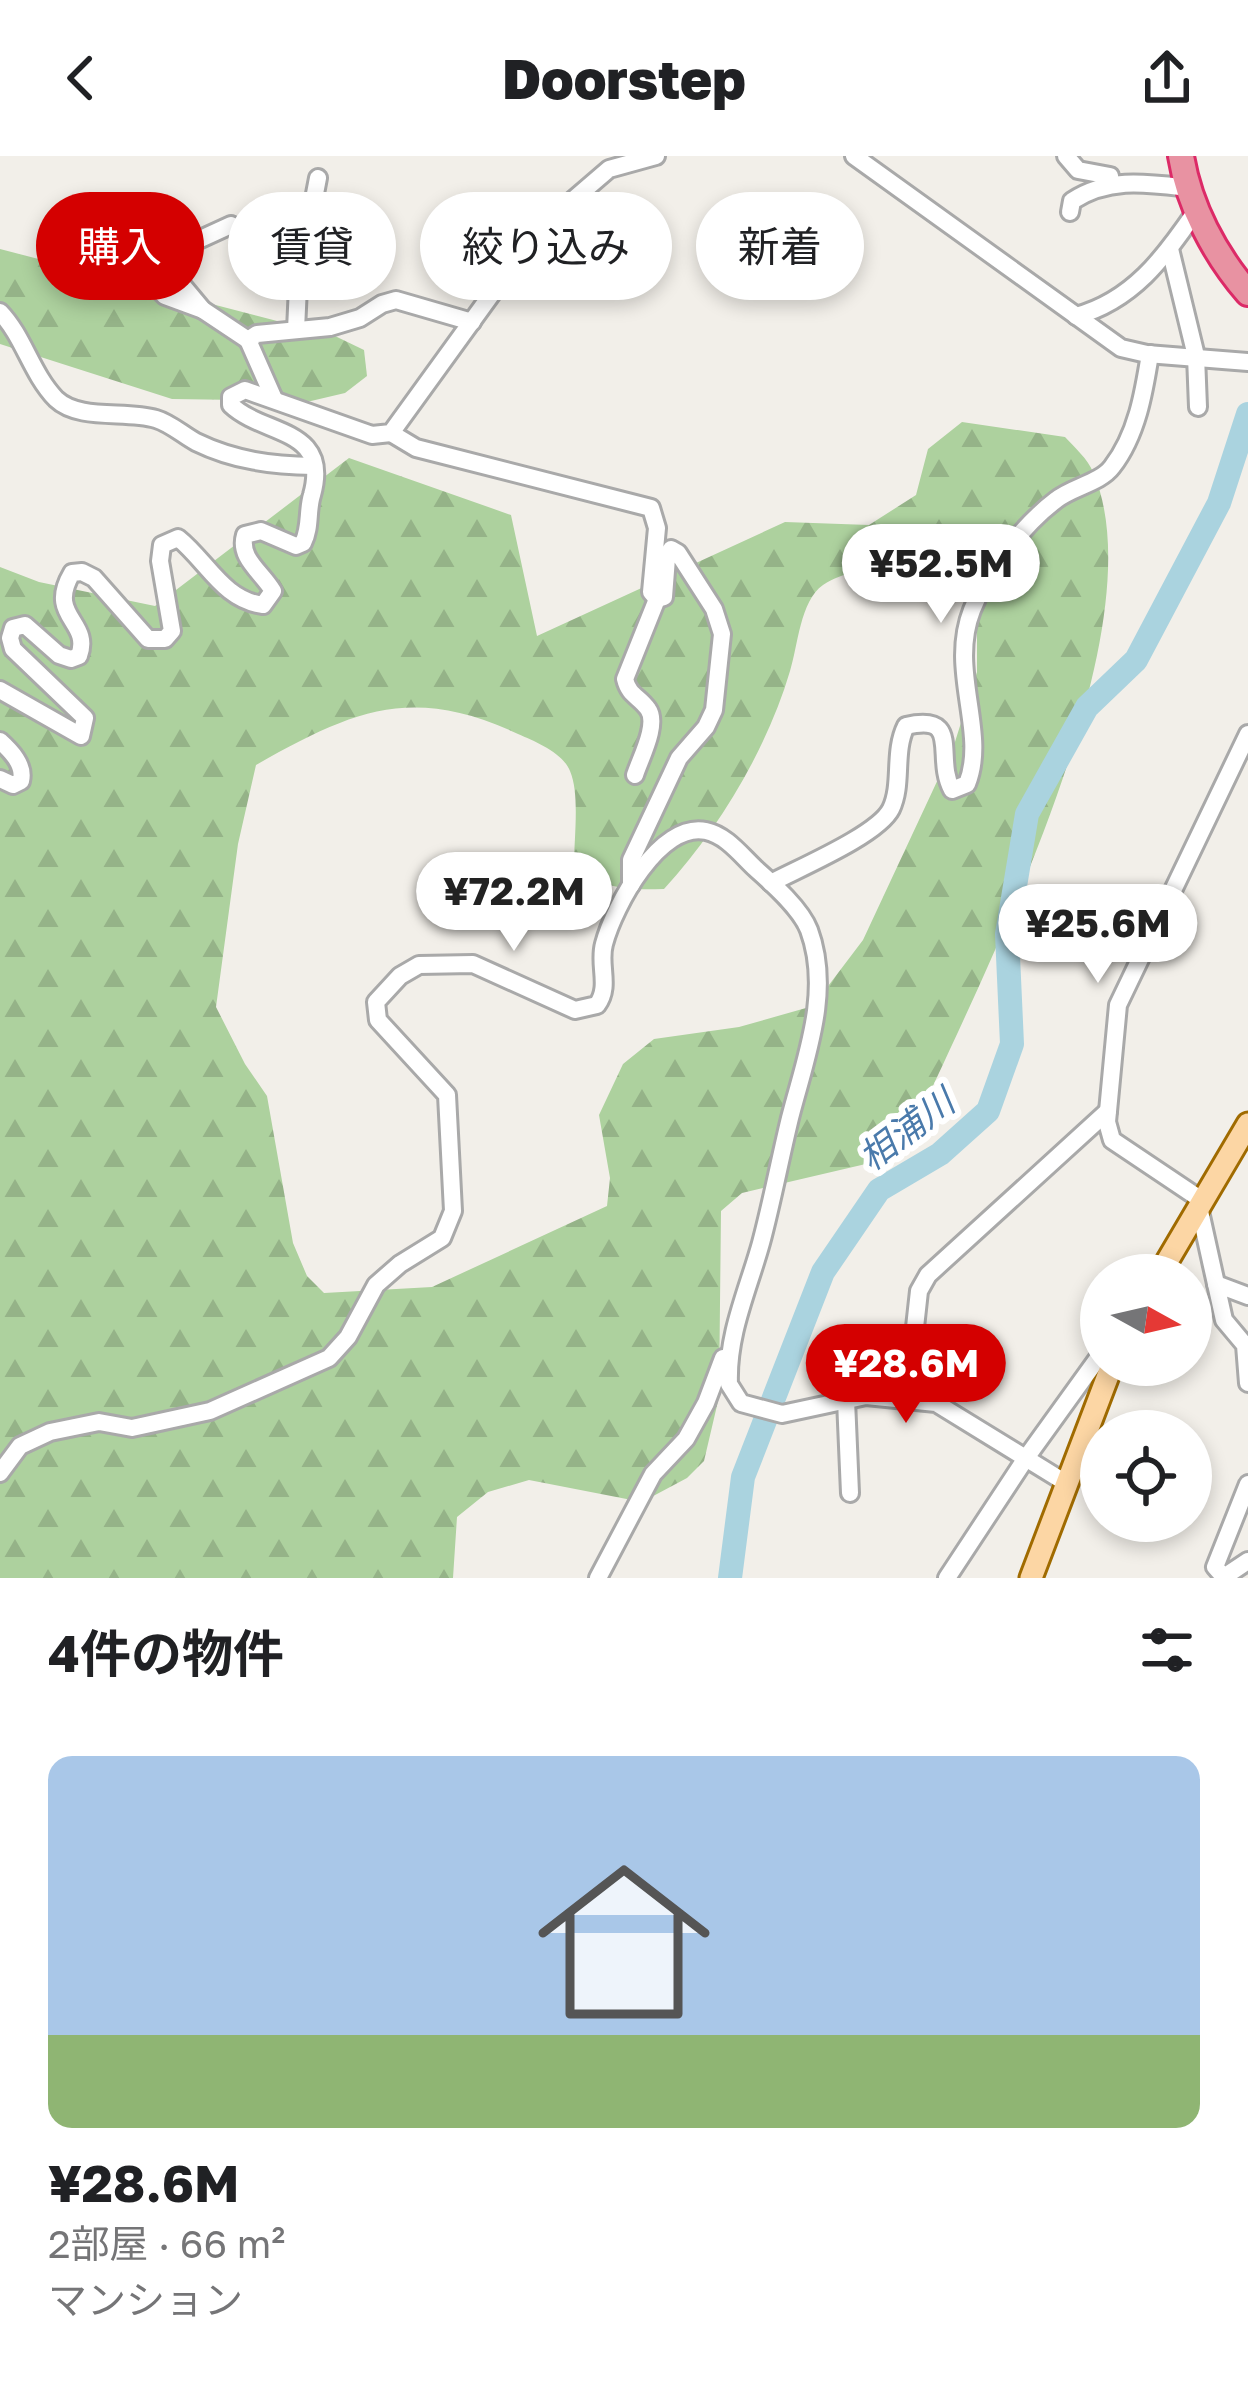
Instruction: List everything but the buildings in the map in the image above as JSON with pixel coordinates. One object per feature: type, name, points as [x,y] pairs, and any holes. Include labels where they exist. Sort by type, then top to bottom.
[{"type":"highway","points":[[1181,156],[1192,200],[1233,276],[1248,293]]},
{"type":"main road","points":[[1171,1254],[1248,1124]]},
{"type":"main road","points":[[1031,1578],[1104,1386]]},
{"type":"street","points":[[391,433],[538,230],[609,169],[656,156]]},
{"type":"street","points":[[854,156],[1121,348],[1248,362]]},
{"type":"street","points":[[1066,156],[1078,170],[1110,176],[1111,184]]},
{"type":"street","points":[[315,192],[318,178]]},
{"type":"street","points":[[1070,212],[1072,201],[1094,186],[1111,184],[1192,200],[1170,249],[1138,284],[1103,308],[1076,316]]},
{"type":"street","points":[[1170,249],[1204,356],[1198,407]]},
{"type":"street","points":[[176,300],[203,310],[248,340],[274,399]]},
{"type":"street","points":[[195,300],[203,310]]},
{"type":"street","points":[[296,330],[297,300]]},
{"type":"street","points":[[248,340],[257,334],[360,319],[396,300],[472,322]]},
{"type":"street","points":[[0,312],[14,326],[32,365],[58,401],[75,410],[160,419],[227,457],[314,466]]},
{"type":"street","points":[[771,883],[880,824],[892,807],[900,738],[906,726],[936,724],[943,734],[946,779],[952,790],[967,784],[975,756],[963,649],[971,611],[989,577],[1037,518],[1058,498],[1111,470],[1141,411],[1150,354]]},
{"type":"street","points":[[0,690],[81,736],[85,718],[13,649],[14,628],[25,625],[59,655],[79,656],[81,638],[62,591],[72,573],[82,572],[94,578],[148,639],[166,639],[172,631],[160,561],[162,545],[178,538],[220,584],[250,604],[263,605],[272,591],[247,558],[242,543],[250,531],[296,546],[303,543],[317,479],[306,449],[291,433],[240,414],[230,402],[245,390],[372,435],[391,433],[416,448],[651,508],[656,528],[650,578],[657,599],[625,680],[628,692],[648,709],[652,720],[635,775]]},
{"type":"street","points":[[631,891],[631,860],[680,758],[714,710],[722,634],[714,609],[671,549],[664,597],[657,599]]},
{"type":"street","points":[[1248,734],[1118,1005],[1108,1111],[1112,1140],[1201,1204],[1224,1320],[1247,1346],[1248,1383]]},
{"type":"street","points":[[0,740],[18,760],[23,774],[21,782],[13,785],[0,779]]},
{"type":"street","points":[[0,1473],[20,1446],[50,1432],[99,1422],[132,1429],[210,1411],[329,1358],[348,1337],[376,1286],[400,1264],[442,1238],[453,1211],[447,1095],[378,1020],[376,1002],[400,976],[418,965],[473,964],[575,1010],[597,1005],[605,995],[603,946],[653,853],[675,833],[700,829],[720,835],[771,883],[809,928],[816,1027],[732,1342],[686,1439],[652,1474],[598,1578]]},
{"type":"street","points":[[907,1400],[919,1291],[928,1275],[1108,1111]]},
{"type":"street","points":[[1216,1284],[1248,1295]]},
{"type":"street","points":[[732,1342],[729,1384],[741,1403],[782,1414],[866,1396],[936,1403],[1066,1483]]},
{"type":"street","points":[[947,1578],[1080,1383]]},
{"type":"street","points":[[846,1400],[850,1493]]},
{"type":"street","points":[[1248,1484],[1215,1567],[1224,1577],[1248,1561]]},
{"type":"green space","points":[[0,249],[36,258],[36,300],[196,300],[335,336],[364,350],[367,376],[345,393],[311,401],[172,399],[0,344]]},
{"type":"green space","points":[[962,422],[1065,437],[1091,467],[1108,540],[1103,621],[1083,712],[1016,901],[910,1136],[870,1163],[742,1193],[721,1211],[719,1397],[704,1461],[687,1478],[642,1502],[529,1480],[488,1492],[457,1517],[453,1578],[0,1578],[0,567],[39,582],[155,606],[349,458],[511,515],[537,636],[785,522],[869,525],[916,495],[928,449]],"holes":[[[927,566],[948,579],[962,580],[977,604],[977,672],[954,745],[863,940],[813,1006],[739,1027],[654,1039],[623,1064],[599,1115],[610,1178],[607,1206],[432,1287],[324,1293],[307,1276],[293,1243],[267,1096],[216,1007],[238,844],[256,765],[322,730],[383,710],[445,710],[480,719],[540,744],[566,764],[575,792],[574,864],[616,887],[664,889],[704,841],[755,758],[780,700],[815,592],[831,580],[858,571]]]},
{"type":"waterway","name":"相浦川","points":[[730,1578],[743,1477],[823,1272],[879,1190],[940,1154],[988,1111],[1012,1044],[1007,934],[1027,814],[1087,707],[1136,660],[1219,503],[1248,414]]}]
